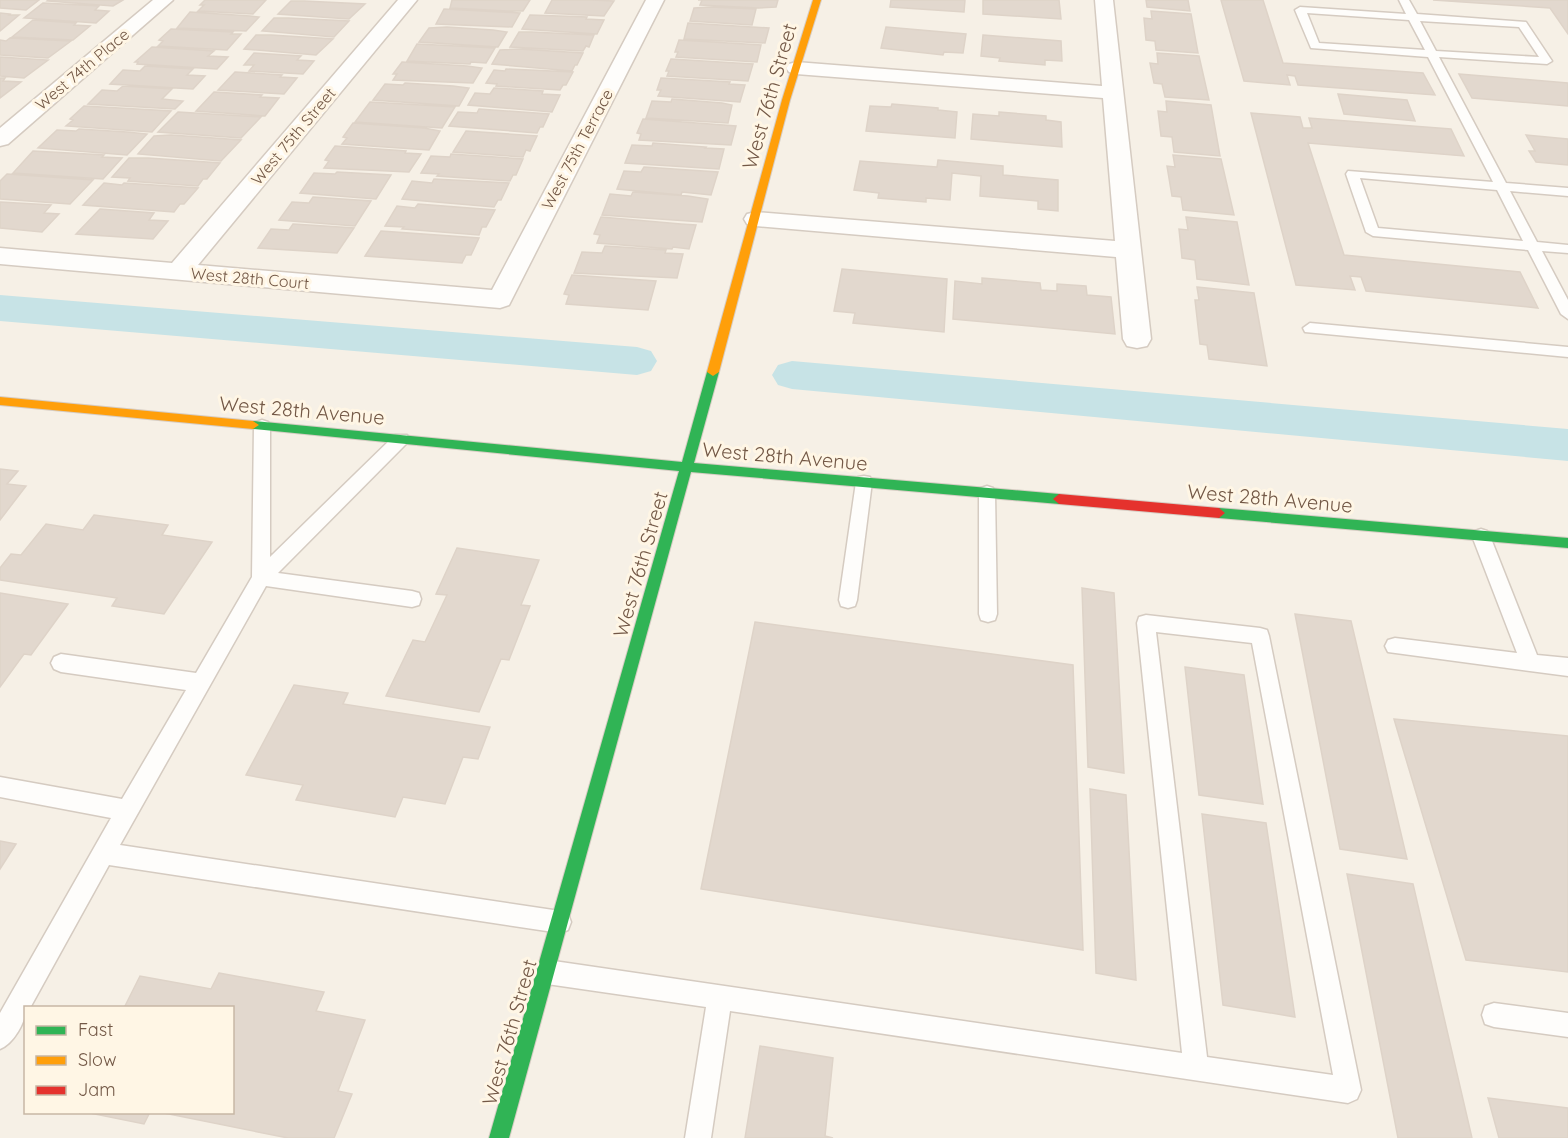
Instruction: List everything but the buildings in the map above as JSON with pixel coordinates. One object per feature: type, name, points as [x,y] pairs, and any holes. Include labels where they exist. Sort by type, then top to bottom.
[{"type":"main road","name":"West 76th Street","points":[[499,1138],[547,972],[796,68],[817,0]]},
{"type":"main road","name":"West 28th Avenue","points":[[0,401],[687,467],[1568,543]]},
{"type":"street","name":"West 74th Place","points":[[0,139],[164,0]]},
{"type":"street","name":"West 75th Street","points":[[178,272],[408,0]]},
{"type":"street","name":"West 75th Terrace","points":[[500,299],[655,0]]},
{"type":"street","points":[[1104,0],[1137,339]]},
{"type":"street","points":[[796,68],[1113,93]]},
{"type":"street","points":[[756,219],[1129,250]]},
{"type":"street","name":"West 28th Court","points":[[0,256],[500,299]]},
{"type":"lane","points":[[1404,0],[1568,314]]},
{"type":"lane","points":[[1300,10],[1522,24],[1547,61],[1432,53],[1315,46],[1300,10]]},
{"type":"lane","points":[[1568,192],[1352,174],[1373,232],[1568,249]]},
{"type":"lane","points":[[1310,328],[1568,352]]},
{"type":"lane","points":[[261,578],[262,426]]},
{"type":"lane","points":[[0,1037],[261,578],[401,440]]},
{"type":"lane","points":[[848,600],[864,482]]},
{"type":"lane","points":[[987,493],[988,614]]},
{"type":"lane","points":[[1481,536],[1531,663]]},
{"type":"lane","points":[[261,578],[412,599]]},
{"type":"lane","points":[[547,972],[1348,1090],[1260,636],[1146,623],[1196,1067]]},
{"type":"lane","points":[[1395,646],[1568,667]]},
{"type":"lane","points":[[61,663],[201,683]]},
{"type":"lane","points":[[0,787],[128,811]]},
{"type":"lane","points":[[103,853],[560,922]]},
{"type":"lane","points":[[698,1138],[720,997]]},
{"type":"lane","points":[[1494,1015],[1568,1025]]},
{"type":"waterway","points":[[0,308],[637,361]]},
{"type":"waterway","points":[[792,375],[1568,445]]},
{"type":"traffic: fast","points":[[499,1138],[713,372]]},
{"type":"traffic: fast","points":[[253,425],[687,467],[1059,499]]},
{"type":"traffic: fast","points":[[1219,513],[1568,543]]},
{"type":"traffic: slow","points":[[713,372],[786,100],[817,0]]},
{"type":"traffic: slow","points":[[0,401],[253,425]]},
{"type":"traffic: jam","points":[[1059,499],[1219,513]]}]
